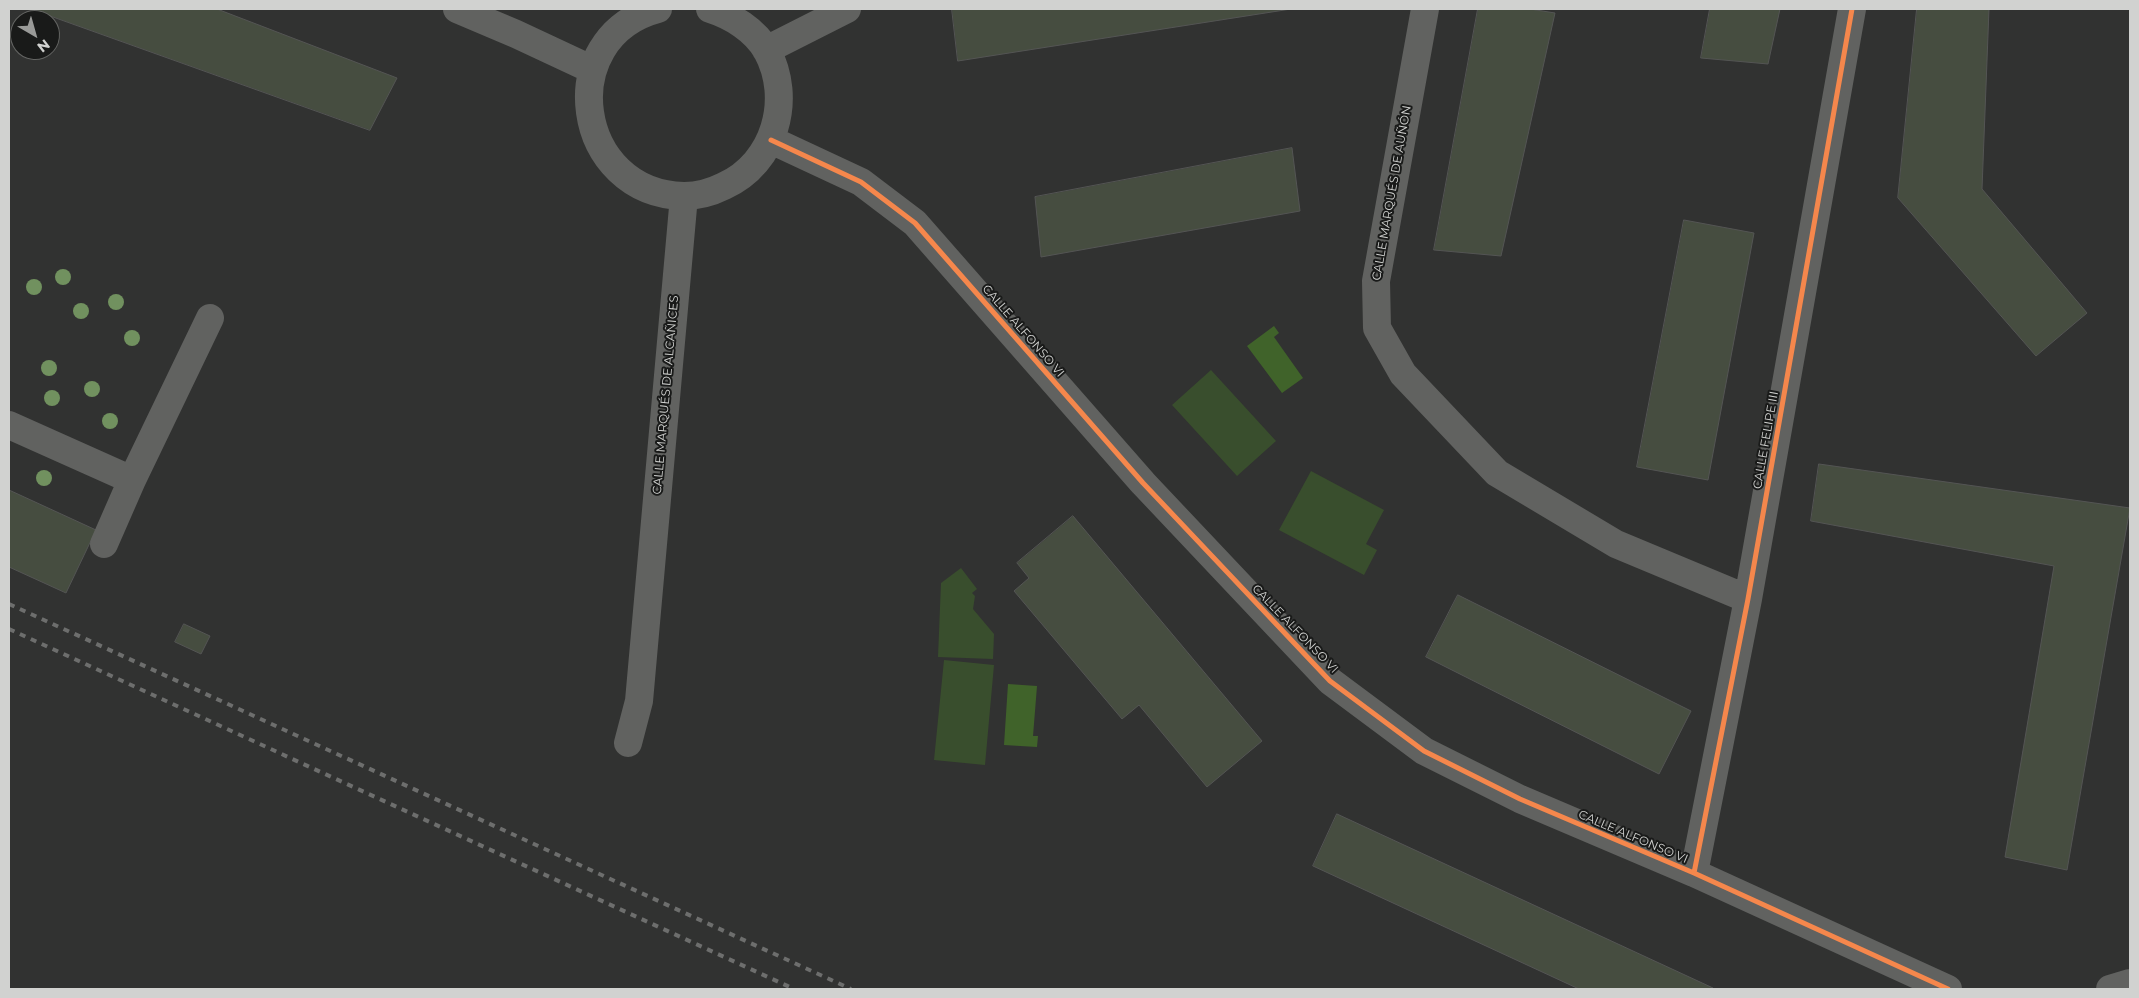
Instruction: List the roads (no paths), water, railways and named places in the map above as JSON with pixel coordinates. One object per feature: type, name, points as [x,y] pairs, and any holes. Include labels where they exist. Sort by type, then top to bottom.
[{"type":"street","points":[[457,9],[593,70]]},
{"type":"street","points":[[658,9],[647,12],[623,25],[605,45],[593,70],[588,100],[592,129],[606,156],[627,177],[654,191],[684,196],[711,192],[736,181],[756,163],[771,140],[779,110],[778,79],[766,50],[749,29],[726,14],[710,9]]},
{"type":"street","points":[[766,50],[847,9]]},
{"type":"street","name":"CALLE MARQUÉS DE AUÑÓN","points":[[1425,9],[1376,281],[1377,328],[1402,374],[1497,473],[1616,544],[1748,599]]},
{"type":"street","name":"CALLE FELIPE III","points":[[1694,874],[1748,599],[1852,9]]},
{"type":"street","name":"CALLE ALFONSO VI","points":[[771,140],[862,182],[915,223],[1144,483],[1330,681],[1424,751],[1520,799],[1694,874],[1948,989]]},
{"type":"street","name":"CALLE MARQUÉS DE ALCAÑICES","points":[[628,743],[639,701],[684,196]]},
{"type":"street","points":[[104,544],[132,480],[210,318]]},
{"type":"street","points":[[9,425],[132,480]]},
{"type":"street","points":[[2110,989],[2130,983]]},
{"type":"railway","points":[[9,604],[851,989]]},
{"type":"railway","points":[[9,629],[794,989]]}]
